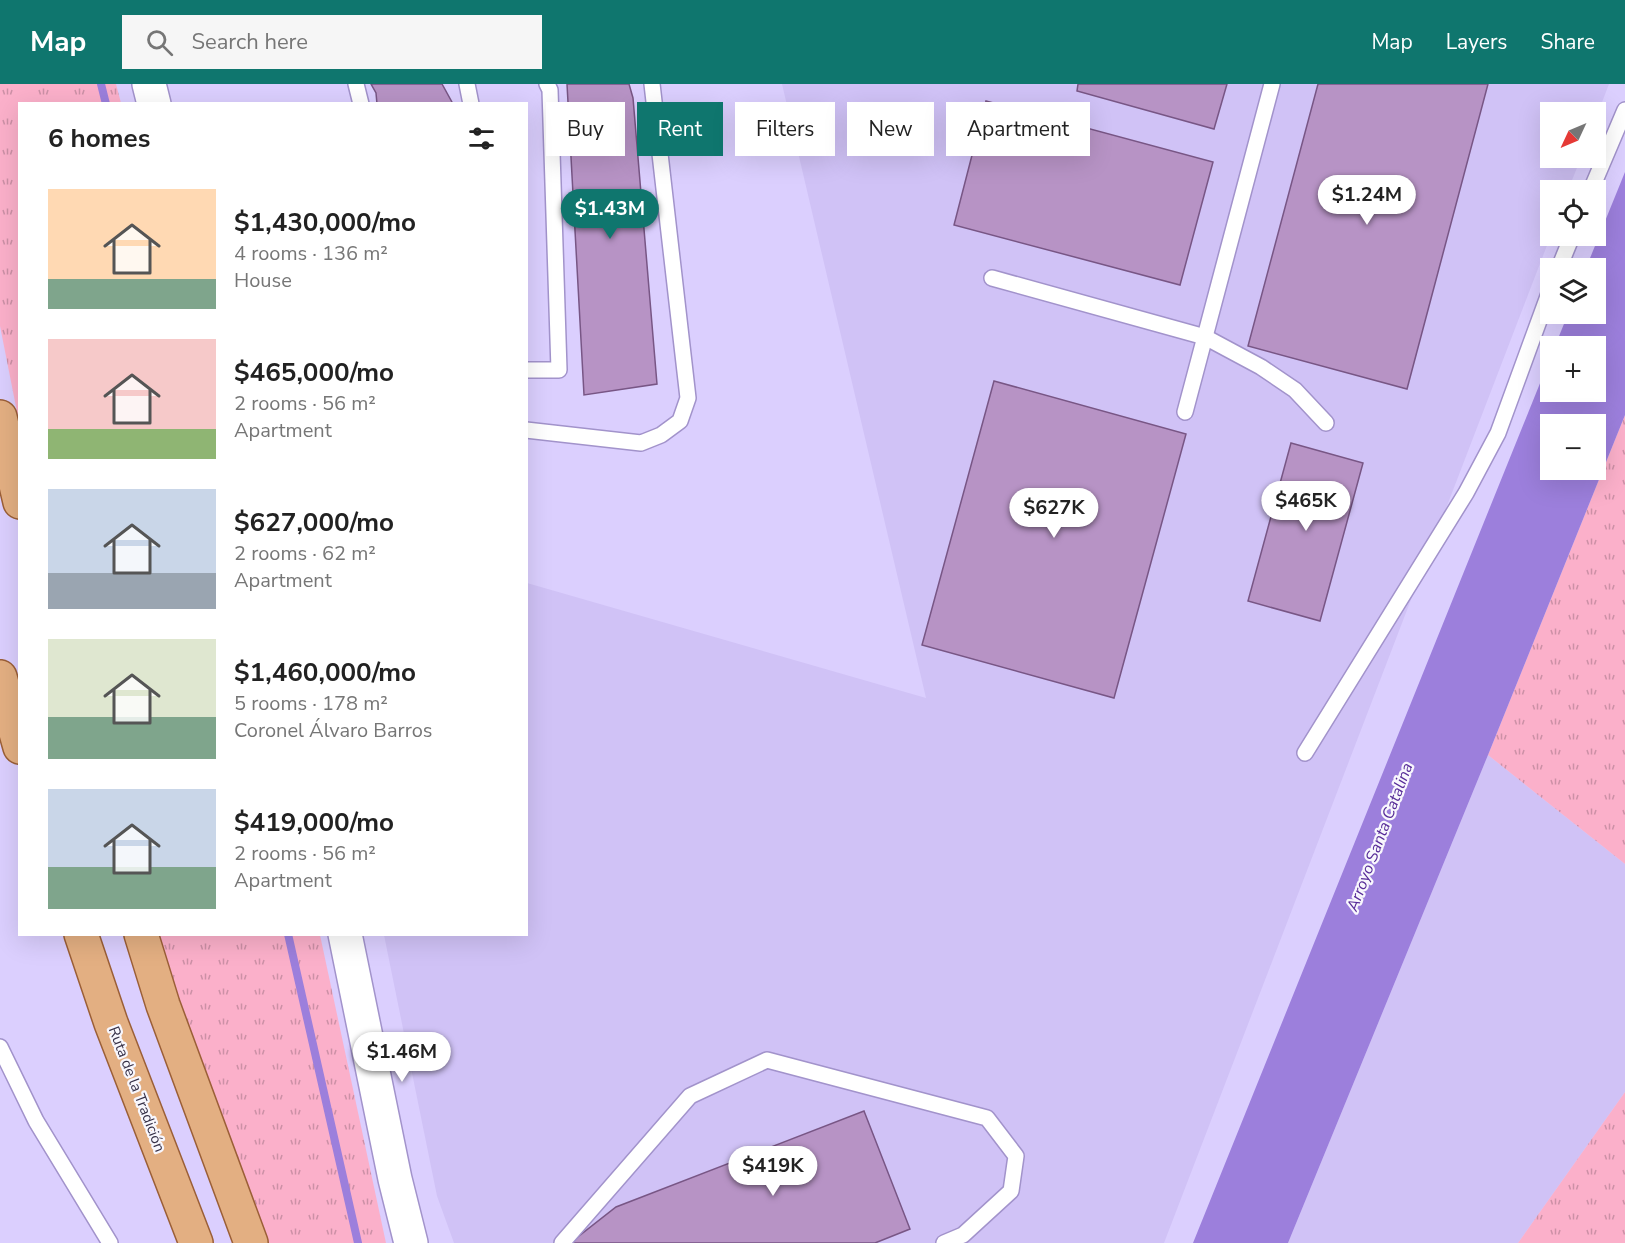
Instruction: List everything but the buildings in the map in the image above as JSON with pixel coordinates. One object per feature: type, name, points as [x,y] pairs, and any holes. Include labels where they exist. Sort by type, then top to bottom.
[{"type":"main road","points":[[150,84],[154,102]]},
{"type":"main road","points":[[0,417],[18,494]]},
{"type":"main road","points":[[0,677],[18,740]]},
{"type":"main road","name":"Ruta de la Tradición","points":[[82,936],[111,1023],[196,1243]]},
{"type":"main road","points":[[142,936],[163,1005],[251,1243]]},
{"type":"main road","points":[[345,936],[395,1179],[411,1243]]},
{"type":"lane","points":[[356,84],[360,102]]},
{"type":"lane","points":[[467,84],[471,102]]},
{"type":"lane","points":[[528,370],[559,370],[548,84]]},
{"type":"lane","points":[[528,430],[641,443],[662,435],[680,421],[688,398],[652,84]]},
{"type":"lane","points":[[1185,412],[1272,84]]},
{"type":"lane","points":[[1595,180],[1625,110]]},
{"type":"lane","points":[[992,278],[1204,337],[1261,367],[1295,390],[1326,423]]},
{"type":"lane","points":[[1305,753],[1466,493],[1498,433],[1540,318]]},
{"type":"lane","points":[[0,1047],[36,1121],[110,1243]]},
{"type":"lane","points":[[562,1243],[690,1096],[767,1060],[987,1118],[1016,1156],[1011,1191],[963,1234],[944,1243]]},
{"type":"shaded area","points":[[782,84],[1609,84],[1602,102],[1540,102],[1540,168],[1577,168],[1572,180],[1540,180],[1540,246],[1547,246],[1542,258],[1540,258],[1540,264],[1164,1243],[454,1243],[437,1196],[384,936],[528,936],[528,583],[926,698],[799,156],[835,156],[835,102],[786,102]]},
{"type":"shaded area","points":[[1488,755],[1625,864],[1625,1092],[1518,1243],[1288,1243]]},
{"type":"green space","points":[[0,84],[116,84],[121,102],[18,102],[18,417],[0,326]]},
{"type":"green space","points":[[1625,415],[1625,864],[1488,755],[1599,480],[1606,480],[1606,462]]},
{"type":"green space","points":[[156,936],[320,936],[386,1243],[268,1243],[179,1004]]},
{"type":"green space","points":[[1625,1092],[1625,1243],[1518,1243]]},
{"type":"water","name":"Arroyo Santa Catalina","points":[[1625,172],[1625,415],[1606,462],[1606,414],[1540,414],[1540,480],[1599,480],[1488,755],[1288,1243],[1193,1243],[1540,383],[1540,402],[1606,402],[1606,336],[1559,336],[1564,324],[1606,324],[1606,258],[1590,258],[1595,246],[1606,246],[1606,219]]},
{"type":"waterway","points":[[101,84],[106,102]]},
{"type":"waterway","points":[[288,936],[358,1243]]}]
